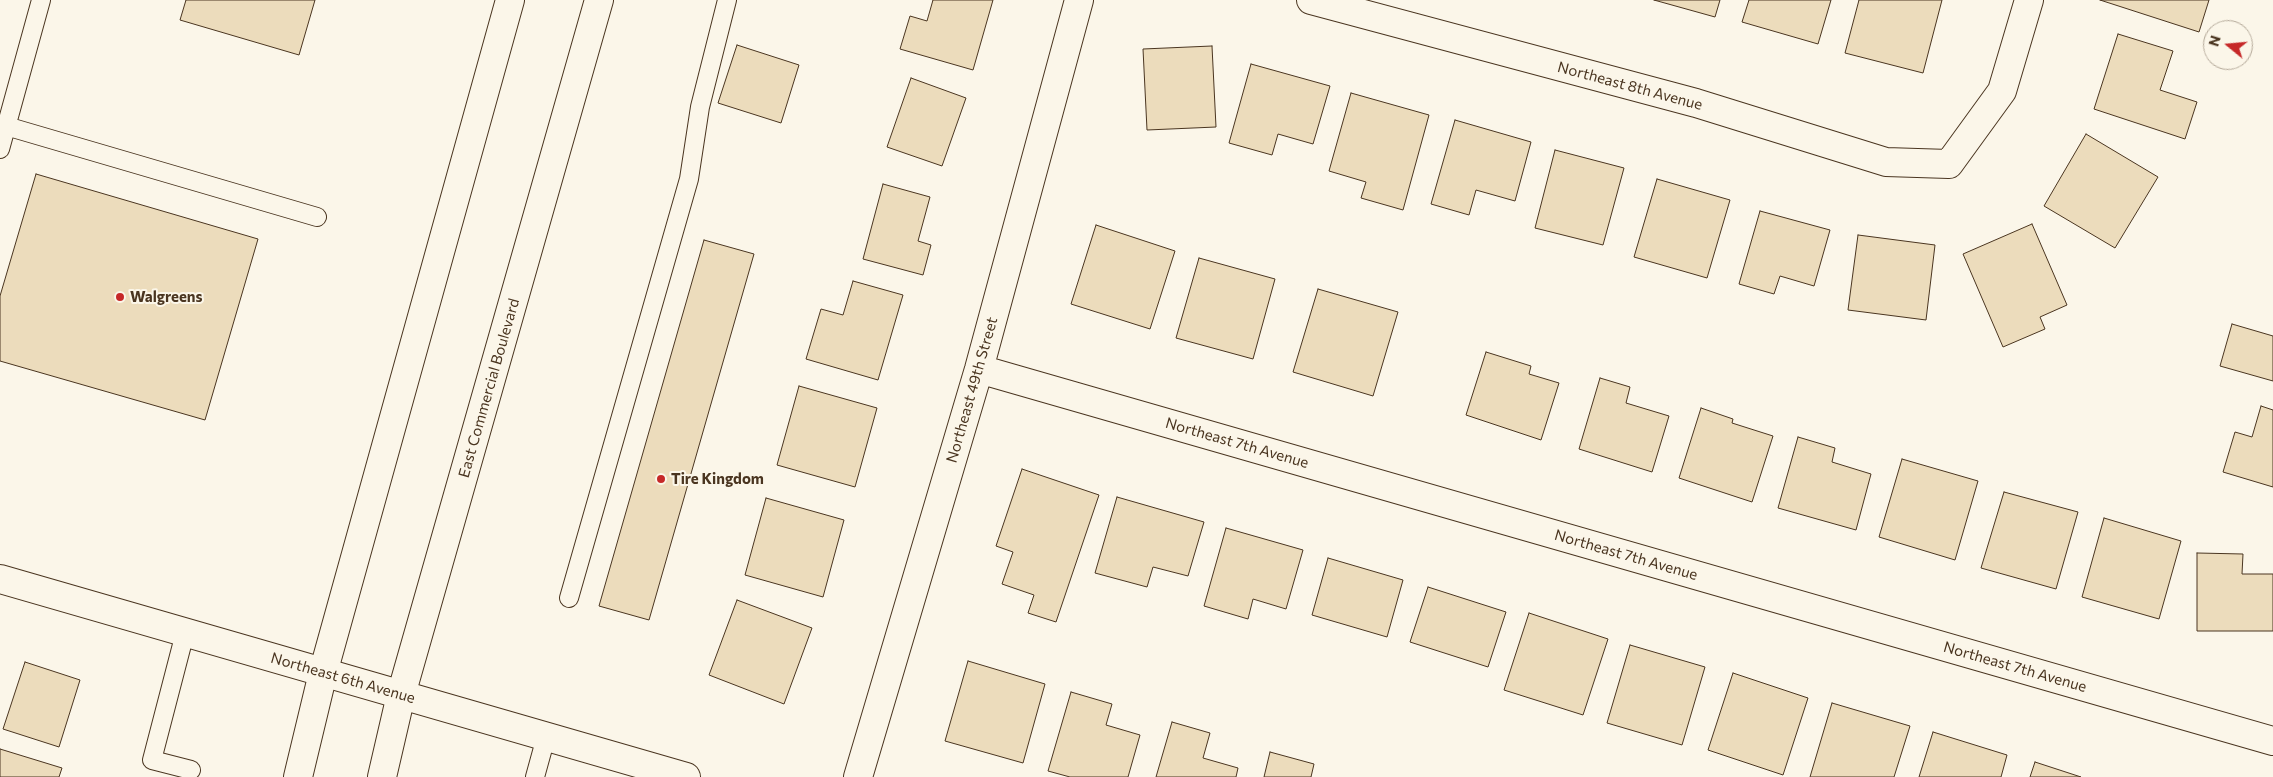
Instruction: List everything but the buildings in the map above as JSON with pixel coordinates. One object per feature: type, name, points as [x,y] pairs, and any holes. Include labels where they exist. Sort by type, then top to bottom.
[{"type":"street","points":[[298,777],[323,672],[510,0]]},
{"type":"street","name":"Northeast 49th Street","points":[[858,777],[979,369],[1079,0]]},
{"type":"street","name":"Northeast 8th Avenue","points":[[1311,0],[1696,103],[1886,162],[1949,164],[2002,91],[2029,0]]},
{"type":"street","name":"East Commercial Boulevard","points":[[382,777],[402,695],[598,2]]},
{"type":"street","name":"Northeast 7th Avenue","points":[[979,369],[2273,741]]},
{"type":"street","name":"Northeast 6th Avenue","points":[[0,579],[686,777]]},
{"type":"lane","points":[[0,149],[40,0]]},
{"type":"lane","points":[[569,598],[689,178],[700,107],[727,0]]},
{"type":"lane","points":[[6,126],[317,216]]},
{"type":"lane","points":[[185,633],[152,760],[191,770]]},
{"type":"lane","points":[[535,777],[546,737]]},
{"type":"place","name":"Walgreens","points":[[120,297]]},
{"type":"place","name":"Tire Kingdom","points":[[661,479]]}]
